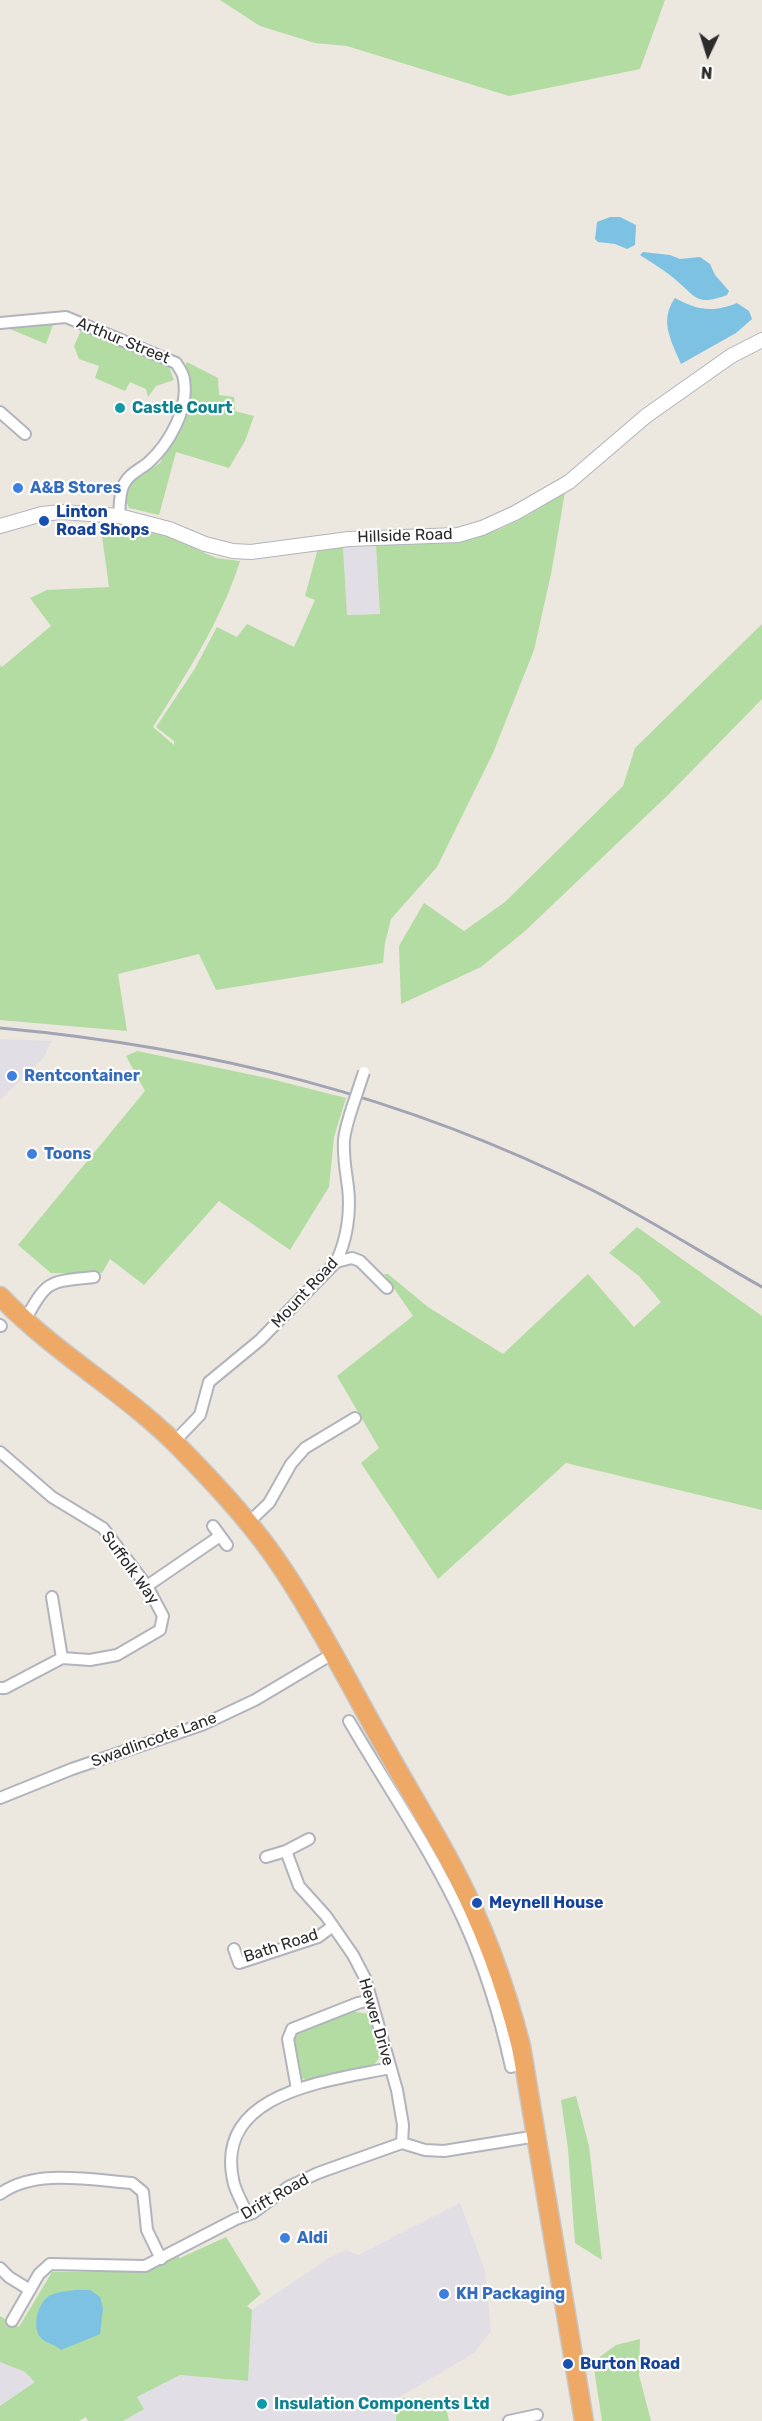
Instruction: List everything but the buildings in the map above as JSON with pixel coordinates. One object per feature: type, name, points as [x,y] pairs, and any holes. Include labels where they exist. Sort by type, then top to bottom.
[{"type":"highway","points":[[0,1296],[54,1347],[140,1412],[174,1442],[248,1523],[284,1569],[334,1653],[424,1831],[454,1868],[491,1949],[512,2011],[537,2136],[584,2421]]},
{"type":"street","name":"Arthur Street","points":[[0,323],[66,317],[176,363],[184,378],[183,402],[175,428],[157,453],[146,464],[132,472],[122,487],[119,516]]},
{"type":"street","name":"Hillside Road","points":[[0,526],[42,514],[61,512],[119,516],[169,529],[205,544],[233,551],[270,550],[349,538],[458,535],[482,528],[515,513],[569,482],[646,416],[731,356],[762,340]]},
{"type":"street","points":[[0,412],[25,434]]},
{"type":"street","name":"Mount Road","points":[[174,1442],[200,1415],[209,1382],[260,1340],[336,1262],[347,1230],[348,1189],[344,1168],[344,1141],[364,1072]]},
{"type":"street","points":[[336,1262],[352,1258],[360,1261],[387,1288]]},
{"type":"street","points":[[25,1320],[41,1290],[57,1281],[94,1277]]},
{"type":"street","points":[[248,1523],[269,1503],[291,1464],[306,1448],[355,1418]]},
{"type":"street","name":"Suffolk Way","points":[[0,1452],[52,1497],[102,1528],[147,1586],[163,1616],[160,1630],[117,1655],[90,1660],[62,1658]]},
{"type":"street","points":[[147,1586],[224,1540],[213,1526]]},
{"type":"street","points":[[0,1688],[5,1688],[62,1658],[52,1597]]},
{"type":"street","name":"Swadlincote Lane","points":[[0,1798],[72,1769],[204,1724],[255,1700],[334,1653]]},
{"type":"street","points":[[349,1721],[424,1831]]},
{"type":"street","points":[[266,1857],[286,1851],[309,1839]]},
{"type":"street","name":"Hewer Drive","points":[[286,1851],[299,1886],[333,1926],[365,1978],[397,2090],[403,2125],[402,2142]]},
{"type":"street","name":"Bath Road","points":[[234,1949],[239,1963],[318,1937],[333,1926]]},
{"type":"street","points":[[297,2089],[288,2039],[292,2029],[371,2000]]},
{"type":"street","points":[[248,2214],[234,2185],[232,2167],[233,2147],[247,2117],[297,2089],[390,2068]]},
{"type":"street","points":[[402,2142],[424,2150],[444,2151],[537,2136]]},
{"type":"street","name":"Drift Road","points":[[12,2321],[43,2269],[50,2264],[139,2268],[261,2208],[288,2187],[318,2173],[402,2142]]},
{"type":"street","points":[[0,2194],[14,2185],[35,2178],[132,2183],[143,2192],[147,2230],[161,2259]]},
{"type":"street","points":[[0,2268],[9,2277],[30,2290]]},
{"type":"street","points":[[509,2421],[537,2415]]},
{"type":"shaded area","points":[[376,546],[380,614],[347,615],[343,547]]},
{"type":"shaded area","name":"Rentcontainer","points":[[0,1039],[52,1041],[44,1057],[0,1100]]},
{"type":"shaded area","points":[[460,2203],[485,2271],[491,2331],[474,2353],[398,2398],[396,2421],[123,2421],[144,2409],[137,2397],[180,2375],[248,2381],[252,2310],[329,2258],[346,2250],[358,2255]]},
{"type":"shaded area","points":[[0,2362],[25,2372],[36,2382],[0,2406]]},
{"type":"green space","points":[[220,0],[665,0],[640,69],[509,96],[347,46],[315,43],[260,26]]},
{"type":"green space","points":[[54,322],[46,344],[10,329],[12,328]]},
{"type":"green space","points":[[82,328],[169,367],[174,380],[156,386],[148,397],[146,389],[130,382],[125,391],[95,378],[99,366],[79,359],[74,346]]},
{"type":"green space","points":[[187,362],[218,378],[219,395],[234,397],[235,411],[254,416],[245,441],[229,468],[176,452],[159,515],[129,508],[125,498],[131,483],[160,463],[182,420],[180,419],[189,386],[185,366]]},
{"type":"green space","points":[[565,492],[551,574],[534,650],[493,753],[437,867],[391,919],[383,963],[216,990],[199,954],[118,974],[127,1031],[0,1020],[0,665],[2,667],[51,626],[30,598],[47,590],[109,587],[100,521],[140,524],[216,558],[240,561],[213,626],[153,727],[174,745],[174,741],[156,727],[194,670],[217,627],[237,637],[247,624],[294,647],[315,600],[305,596],[318,548],[343,547],[347,615],[380,614],[376,546],[479,536],[517,521]]},
{"type":"green space","points":[[762,624],[762,699],[669,794],[525,931],[481,967],[401,1004],[399,946],[424,903],[464,931],[505,902],[623,786],[635,748]]},
{"type":"green space","points":[[137,1051],[267,1078],[346,1098],[334,1137],[329,1187],[290,1250],[219,1201],[144,1285],[110,1259],[102,1273],[51,1273],[18,1245],[145,1091],[126,1056]]},
{"type":"green space","points":[[637,1227],[762,1316],[762,1510],[566,1463],[438,1579],[361,1463],[379,1448],[337,1376],[413,1316],[384,1274],[388,1274],[428,1307],[503,1354],[588,1274],[634,1327],[661,1302],[639,1276],[609,1253]]},
{"type":"green space","points":[[351,2011],[368,2014],[380,2056],[375,2064],[309,2081],[299,2077],[294,2040],[297,2031]]},
{"type":"green space","points":[[576,2096],[589,2146],[602,2260],[575,2243],[568,2149],[561,2100]]},
{"type":"green space","points":[[226,2237],[261,2294],[247,2306],[252,2310],[248,2381],[180,2375],[137,2397],[144,2409],[123,2421],[88,2421],[86,2417],[79,2421],[0,2421],[0,2406],[35,2382],[25,2372],[0,2362],[0,2316],[19,2327],[52,2272],[143,2272]]},
{"type":"green space","points":[[640,2339],[639,2375],[651,2421],[602,2421],[593,2362],[616,2345]]},
{"type":"green space","points":[[398,2398],[444,2399],[449,2421],[396,2421]]},
{"type":"water","points":[[610,217],[620,217],[636,225],[635,245],[627,249],[615,244],[598,242],[595,239],[597,222]]},
{"type":"water","points":[[643,252],[670,255],[680,259],[700,257],[710,264],[715,275],[729,291],[727,295],[709,300],[693,296],[668,273],[640,255]]},
{"type":"water","points":[[675,298],[705,309],[737,303],[749,311],[752,319],[736,333],[681,364],[670,339],[667,323],[670,306]]},
{"type":"water","points":[[90,2290],[100,2297],[103,2308],[100,2334],[61,2350],[41,2338],[38,2333],[37,2315],[46,2298],[60,2292]]},
{"type":"railway","points":[[0,1028],[154,1048],[230,1063],[377,1102],[521,1157],[592,1190],[762,1287]]},
{"type":"place","name":"Castle Court","points":[[120,408]]},
{"type":"place","name":"A&B Stores","points":[[18,488]]},
{"type":"place","name":"Linton Road Shops","points":[[44,521]]},
{"type":"place","name":"Rentcontainer","points":[[12,1076]]},
{"type":"place","name":"Toons","points":[[32,1154]]},
{"type":"place","name":"Meynell House","points":[[477,1903]]},
{"type":"place","name":"Aldi","points":[[285,2238]]},
{"type":"place","name":"KH Packaging","points":[[444,2294]]},
{"type":"place","name":"Burton Road","points":[[568,2364]]},
{"type":"place","name":"Insulation Components Ltd","points":[[262,2404]]}]
